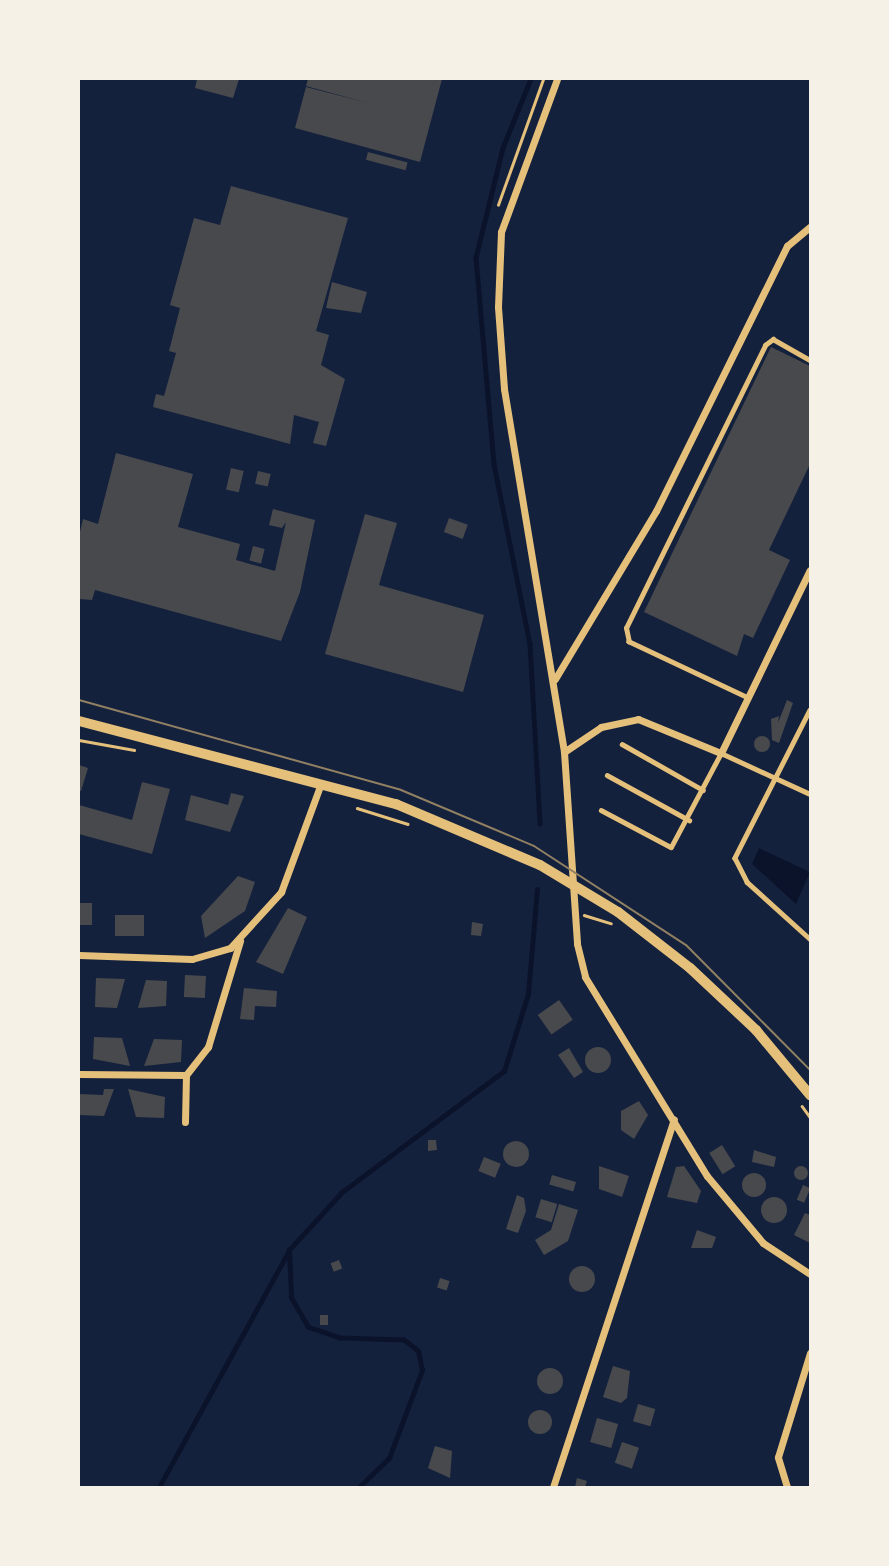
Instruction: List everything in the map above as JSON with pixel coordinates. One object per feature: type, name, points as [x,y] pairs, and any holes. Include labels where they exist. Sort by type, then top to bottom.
[{"type":"street","points":[[556,79],[502,232],[498,307],[520,490],[555,680],[564,752],[573,885],[585,977],[736,1216],[810,1274]]},
{"type":"street","points":[[555,680],[656,511],[787,246],[810,227]]},
{"type":"street","points":[[564,752],[601,727],[638,719],[721,753],[810,570]]},
{"type":"street","points":[[79,721],[321,782],[473,833],[573,885],[698,974],[810,1095]]},
{"type":"street","points":[[79,955],[207,958],[240,940],[281,892],[321,782]]},
{"type":"street","points":[[186,1122],[186,1075],[208,1047],[240,940]]},
{"type":"street","points":[[79,1074],[186,1075]]},
{"type":"street","points":[[553,1487],[674,1119]]},
{"type":"street","points":[[787,1487],[778,1457],[810,1353]]},
{"type":"lane","points":[[748,698],[629,642],[626,628],[765,345],[773,339],[810,360]]},
{"type":"lane","points":[[810,710],[736,851],[736,867],[810,939]]},
{"type":"lane","points":[[622,744],[703,790]]},
{"type":"lane","points":[[601,810],[664,846],[677,844],[721,753],[810,794]]},
{"type":"lane","points":[[607,775],[689,820]]},
{"type":"path","points":[[79,740],[147,753]]},
{"type":"path","points":[[348,805],[412,825]]},
{"type":"path","points":[[577,911],[619,929]]},
{"type":"path","points":[[797,1099],[810,1117]]},
{"type":"water","points":[[759,848],[810,872],[796,904],[752,864]]},
{"type":"building","points":[[197,79],[239,79],[233,98],[195,88]]},
{"type":"building","points":[[308,79],[442,79],[420,162],[295,128],[306,87],[368,103],[306,86]]},
{"type":"building","points":[[368,152],[408,163],[406,170],[366,160]]},
{"type":"building","points":[[231,186],[348,218],[316,331],[329,335],[321,365],[345,379],[326,446],[313,443],[319,422],[294,415],[290,444],[153,407],[156,394],[164,396],[176,353],[169,351],[180,308],[170,305],[194,218],[220,225]]},
{"type":"building","points":[[332,282],[367,292],[361,313],[326,308]]},
{"type":"building","points":[[771,347],[810,366],[810,464],[769,550],[790,560],[753,638],[744,634],[737,656],[644,612]]},
{"type":"building","points":[[116,453],[193,474],[178,527],[240,544],[236,560],[275,571],[286,522],[282,528],[269,525],[273,509],[315,520],[300,592],[281,641],[95,590],[92,600],[79,599],[79,536],[83,519],[98,524]]},
{"type":"building","points":[[231,468],[244,471],[239,492],[226,489]]},
{"type":"building","points":[[258,471],[271,474],[268,487],[255,484]]},
{"type":"building","points":[[365,514],[397,523],[379,585],[484,615],[463,692],[325,654]]},
{"type":"building","points":[[449,518],[468,525],[463,539],[444,532]]},
{"type":"building","points":[[253,546],[265,549],[261,563],[249,561]]},
{"type":"building","points":[[787,700],[793,703],[779,743],[772,740],[771,719],[779,716],[778,723]]},
{"type":"building","points":[[762,736],[768,738],[768,750],[762,752],[756,750],[754,744],[756,738]]},
{"type":"building","points":[[79,765],[88,768],[81,791],[79,791]]},
{"type":"building","points":[[142,782],[170,789],[152,854],[79,834],[79,805],[132,820]]},
{"type":"building","points":[[231,793],[244,796],[230,832],[185,820],[191,795],[228,805]]},
{"type":"building","points":[[238,876],[255,882],[245,911],[205,938],[201,916]]},
{"type":"building","points":[[79,903],[92,903],[92,925],[79,925]]},
{"type":"building","points":[[288,908],[307,917],[283,974],[256,962]]},
{"type":"building","points":[[115,915],[144,915],[144,936],[115,936]]},
{"type":"building","points":[[472,922],[483,924],[481,936],[471,935]]},
{"type":"building","points":[[185,975],[206,976],[205,998],[184,997]]},
{"type":"building","points":[[96,978],[125,979],[117,1008],[95,1007]]},
{"type":"building","points":[[146,980],[167,981],[166,1006],[138,1008]]},
{"type":"building","points":[[244,988],[277,991],[276,1007],[255,1006],[254,1020],[240,1019]]},
{"type":"building","points":[[559,1000],[573,1020],[551,1035],[538,1015]]},
{"type":"building","points":[[94,1037],[122,1038],[130,1066],[93,1059]]},
{"type":"building","points":[[154,1039],[182,1040],[181,1062],[144,1066]]},
{"type":"building","points":[[598,1047],[607,1051],[611,1060],[607,1069],[598,1073],[589,1069],[585,1060],[589,1051]]},
{"type":"building","points":[[569,1048],[583,1072],[574,1078],[558,1055]]},
{"type":"building","points":[[104,1089],[114,1089],[104,1116],[79,1115],[79,1094],[103,1095]]},
{"type":"building","points":[[128,1089],[165,1097],[164,1118],[136,1117]]},
{"type":"building","points":[[639,1101],[648,1115],[634,1139],[621,1130],[621,1111]]},
{"type":"building","points":[[428,1140],[436,1140],[437,1150],[428,1151]]},
{"type":"building","points":[[516,1141],[525,1145],[529,1154],[525,1163],[516,1167],[507,1163],[503,1154],[507,1145]]},
{"type":"building","points":[[722,1145],[735,1166],[723,1174],[709,1153]]},
{"type":"building","points":[[754,1150],[776,1157],[774,1167],[752,1162]]},
{"type":"building","points":[[484,1157],[501,1164],[495,1178],[478,1171]]},
{"type":"building","points":[[599,1166],[629,1176],[622,1197],[599,1189]]},
{"type":"building","points":[[684,1166],[701,1191],[697,1203],[667,1197],[676,1167]]},
{"type":"building","points":[[798,1166],[804,1166],[808,1173],[804,1180],[798,1180],[794,1176],[794,1170]]},
{"type":"building","points":[[749,1173],[759,1173],[766,1180],[766,1190],[759,1197],[749,1197],[742,1190],[742,1180]]},
{"type":"building","points":[[552,1175],[576,1182],[573,1192],[549,1185]]},
{"type":"building","points":[[803,1185],[810,1188],[804,1203],[797,1200]]},
{"type":"building","points":[[517,1195],[524,1198],[526,1211],[518,1233],[506,1229]]},
{"type":"building","points":[[774,1197],[783,1201],[787,1210],[783,1219],[774,1223],[765,1219],[761,1210],[765,1201]]},
{"type":"building","points":[[541,1199],[557,1204],[552,1222],[535,1217]]},
{"type":"building","points":[[559,1204],[578,1210],[568,1241],[544,1255],[535,1240],[551,1230]]},
{"type":"building","points":[[805,1213],[810,1215],[810,1243],[794,1235]]},
{"type":"building","points":[[697,1230],[716,1237],[712,1248],[691,1248]]},
{"type":"building","points":[[339,1260],[342,1268],[334,1272],[331,1263]]},
{"type":"building","points":[[582,1266],[591,1270],[595,1279],[591,1288],[582,1292],[573,1288],[569,1279],[573,1270]]},
{"type":"building","points":[[440,1278],[450,1281],[447,1290],[437,1288]]},
{"type":"building","points":[[320,1315],[328,1315],[328,1325],[320,1325]]},
{"type":"building","points":[[613,1366],[630,1371],[627,1398],[621,1403],[603,1397]]},
{"type":"building","points":[[550,1368],[559,1372],[563,1381],[559,1390],[550,1394],[541,1390],[537,1381],[541,1372]]},
{"type":"building","points":[[638,1404],[655,1409],[650,1426],[633,1421]]},
{"type":"building","points":[[540,1410],[549,1413],[552,1422],[549,1431],[540,1434],[531,1431],[528,1422],[531,1413]]},
{"type":"building","points":[[597,1418],[618,1424],[611,1448],[590,1442]]},
{"type":"building","points":[[622,1442],[639,1448],[632,1469],[615,1463]]},
{"type":"building","points":[[435,1446],[452,1451],[450,1478],[428,1468]]},
{"type":"building","points":[[577,1478],[587,1481],[585,1487],[575,1487]]},
{"type":"waterway","points":[[531,79],[503,148],[476,258],[494,464],[530,644],[540,824]]},
{"type":"waterway","points":[[359,1487],[389,1458],[422,1370],[418,1351],[404,1340],[340,1338],[308,1327],[291,1297],[289,1250],[342,1192],[504,1071],[528,994],[537,889]]},
{"type":"waterway","points":[[159,1487],[288,1252]]},
{"type":"tram line","points":[[79,700],[401,790],[534,846],[686,945],[810,1070]]}]
